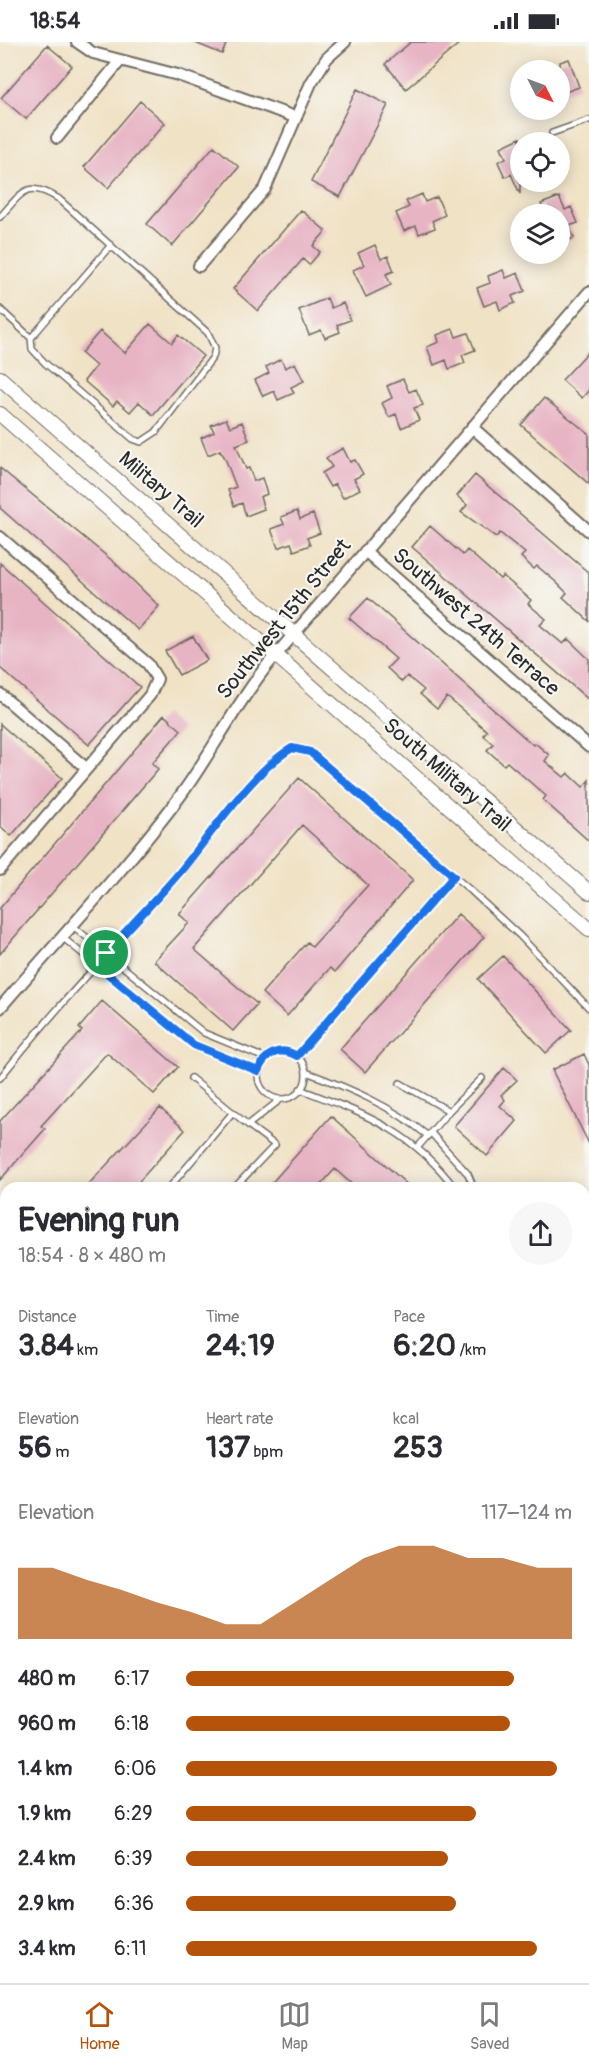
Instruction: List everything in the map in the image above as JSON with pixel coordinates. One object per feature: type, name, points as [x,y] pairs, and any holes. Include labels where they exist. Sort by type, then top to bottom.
[{"type":"street","points":[[76,42],[93,53],[119,62],[178,75],[295,117]]},
{"type":"street","points":[[199,266],[265,189],[284,151],[295,117],[327,58],[345,42]]},
{"type":"street","points":[[57,138],[119,62]]},
{"type":"street","name":"Southwest 15th Street","points":[[0,1008],[179,798],[229,717],[294,633],[589,292]]},
{"type":"street","points":[[580,303],[589,311]]},
{"type":"street","name":"Military Trail","points":[[0,378],[294,633]]},
{"type":"street","points":[[0,414],[276,655]]},
{"type":"street","points":[[472,427],[589,531]]},
{"type":"street","points":[[0,537],[148,664],[157,679],[150,695],[2,863]]},
{"type":"street","name":"Southwest 24th Terrace","points":[[365,551],[589,747]]},
{"type":"street","name":"South Military Trail","points":[[294,633],[589,892]]},
{"type":"street","name":"South Military Trail","points":[[276,655],[589,929]]},
{"type":"street","points":[[0,694],[86,768]]},
{"type":"lane","points":[[555,132],[589,120]]},
{"type":"lane","points":[[0,217],[24,191],[40,188],[59,199],[208,333],[215,348],[213,357],[156,432],[141,442],[133,439],[45,363],[32,349],[31,338],[0,309]]},
{"type":"lane","points":[[31,338],[111,245]]},
{"type":"lane","points":[[0,1078],[106,953],[176,876],[259,775],[276,758],[292,748],[310,752],[454,876],[520,936],[589,1008]]},
{"type":"lane","points":[[297,1056],[454,876]]},
{"type":"lane","points":[[72,925],[204,1033],[265,1058]]},
{"type":"lane","points":[[62,937],[194,1045],[258,1071]]},
{"type":"lane","points":[[306,1072],[300,1089],[289,1098],[281,1099],[266,1093],[258,1079],[258,1071],[265,1058],[284,1051],[297,1056],[306,1072],[344,1086],[406,1118],[429,1134],[468,1174],[471,1182]]},
{"type":"lane","points":[[190,1078],[275,1145],[240,1182]]},
{"type":"lane","points":[[418,1147],[448,1111],[482,1078]]},
{"type":"lane","points":[[400,1083],[448,1111]]},
{"type":"lane","points":[[300,1089],[356,1111],[418,1147],[435,1162],[450,1182]]},
{"type":"lane","points":[[248,1125],[281,1099]]},
{"type":"lane","points":[[174,1182],[233,1112]]},
{"type":"building","points":[[193,42],[227,42],[222,54]]},
{"type":"building","points":[[411,42],[461,42],[406,89],[385,64]]},
{"type":"building","points":[[47,45],[72,66],[26,119],[1,98]]},
{"type":"building","points":[[570,62],[579,87],[570,90]]},
{"type":"building","points":[[357,89],[388,105],[340,197],[311,182]]},
{"type":"building","points":[[140,101],[165,123],[108,188],[84,167]]},
{"type":"building","points":[[510,143],[510,174],[505,177],[498,162],[506,158],[501,147]]},
{"type":"building","points":[[214,146],[239,167],[172,246],[147,224]]},
{"type":"building","points":[[422,194],[425,202],[437,197],[445,215],[432,221],[435,228],[419,234],[416,226],[404,231],[396,213],[409,207],[406,201]]},
{"type":"building","points":[[559,197],[562,204],[541,204]]},
{"type":"building","points":[[571,207],[578,223],[570,226]]},
{"type":"building","points":[[301,210],[326,231],[313,246],[320,252],[309,265],[303,259],[258,311],[233,289]]},
{"type":"building","points":[[570,228],[574,238],[570,240]]},
{"type":"building","points":[[375,245],[381,259],[388,256],[394,271],[386,274],[391,285],[366,297],[353,270],[364,265],[358,253]]},
{"type":"building","points":[[503,270],[506,278],[518,273],[525,291],[512,296],[515,303],[500,310],[497,301],[484,306],[477,288],[490,283],[488,276]]},
{"type":"building","points":[[327,298],[331,308],[343,303],[350,320],[337,325],[340,332],[325,338],[321,330],[309,335],[299,310]]},
{"type":"building","points":[[150,324],[172,343],[178,335],[203,356],[153,415],[139,402],[130,412],[117,401],[113,406],[84,381],[96,366],[81,353],[100,331],[125,353]]},
{"type":"building","points":[[453,329],[456,337],[468,333],[475,350],[462,355],[465,363],[449,369],[446,360],[434,365],[427,347],[439,342],[437,335]]},
{"type":"building","points":[[589,351],[589,390],[582,398],[562,380]]},
{"type":"building","points":[[281,359],[285,368],[295,363],[304,381],[291,387],[294,393],[278,400],[274,391],[263,396],[255,380],[269,373],[266,367]]},
{"type":"building","points":[[403,379],[409,392],[416,389],[423,405],[414,408],[419,420],[401,428],[396,414],[389,417],[382,403],[392,398],[387,386]]},
{"type":"building","points":[[544,398],[589,434],[589,484],[521,425]]},
{"type":"building","points":[[226,419],[230,427],[242,422],[249,440],[236,445],[246,469],[249,468],[254,481],[262,478],[267,494],[260,497],[264,509],[246,516],[242,503],[234,506],[228,490],[236,487],[225,458],[220,450],[208,455],[201,438],[214,432],[211,425]]},
{"type":"building","points":[[343,448],[350,462],[355,460],[363,474],[354,479],[360,489],[343,498],[335,484],[330,487],[322,473],[332,467],[326,458]]},
{"type":"building","points":[[0,468],[115,563],[159,606],[138,630],[0,508]]},
{"type":"building","points":[[475,475],[589,573],[589,621],[563,597],[567,593],[556,582],[537,566],[534,569],[521,557],[525,553],[500,533],[496,537],[461,512],[467,505],[457,496]]},
{"type":"building","points":[[297,511],[300,519],[313,514],[320,533],[307,538],[310,545],[294,551],[291,543],[278,548],[271,529],[284,524],[281,517]]},
{"type":"building","points":[[430,526],[463,555],[467,550],[500,579],[503,576],[531,600],[528,604],[546,619],[540,625],[563,644],[568,639],[589,659],[589,700],[412,547]]},
{"type":"building","points":[[0,563],[140,687],[89,745],[0,668]]},
{"type":"building","points":[[368,598],[533,745],[535,743],[549,755],[545,761],[564,777],[568,773],[583,787],[589,780],[589,841],[543,800],[546,796],[507,762],[504,765],[487,750],[493,744],[483,735],[487,731],[447,697],[437,709],[420,694],[424,690],[407,676],[402,682],[387,668],[396,659],[349,618]]},
{"type":"building","points":[[193,636],[207,660],[179,675],[165,651]]},
{"type":"building","points":[[164,715],[181,730],[152,763],[158,769],[0,954],[0,908]]},
{"type":"building","points":[[0,724],[62,778],[11,836],[0,826]]},
{"type":"building","points":[[299,778],[413,880],[335,972],[330,968],[287,1016],[262,993],[307,942],[312,947],[368,885],[302,825],[194,949],[257,1004],[233,1031],[154,961],[189,923],[179,914]]},
{"type":"building","points":[[458,914],[484,937],[365,1072],[340,1049]]},
{"type":"building","points":[[503,956],[571,1030],[546,1053],[478,979]]},
{"type":"building","points":[[102,1001],[178,1067],[154,1094],[107,1053],[41,1126],[45,1129],[0,1180],[0,1121],[82,1031],[79,1028]]},
{"type":"building","points":[[584,1054],[589,1065],[589,1144],[552,1070]]},
{"type":"building","points":[[504,1068],[517,1080],[501,1095],[505,1100],[500,1106],[517,1121],[487,1156],[454,1126]]},
{"type":"building","points":[[160,1108],[185,1130],[138,1182],[91,1182]]},
{"type":"building","points":[[331,1116],[404,1182],[349,1182],[335,1169],[323,1182],[272,1182]]},
{"type":"route","points":[[292,748],[310,752],[454,876],[297,1056],[277,1051],[265,1058],[258,1071],[194,1045],[97,965],[106,953],[176,876],[259,775],[276,758],[292,748]]}]
